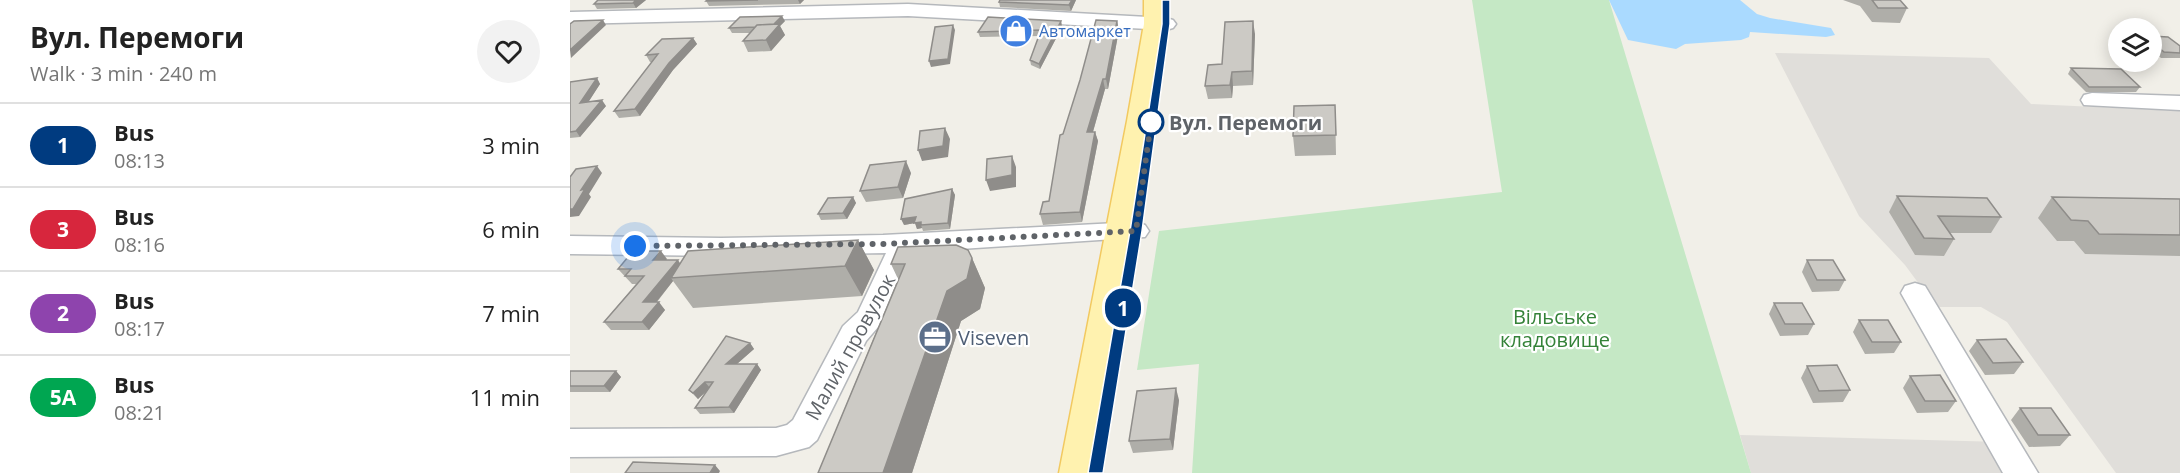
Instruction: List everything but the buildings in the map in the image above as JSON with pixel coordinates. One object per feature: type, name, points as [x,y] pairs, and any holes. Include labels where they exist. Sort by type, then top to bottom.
[{"type":"main road","points":[[1095,473],[1161,12]]},
{"type":"main road","points":[[1080,473],[1130,232]]},
{"type":"street","points":[[570,18],[911,5],[1161,12]]},
{"type":"street","points":[[2092,100],[2180,103]]},
{"type":"street","points":[[570,245],[721,247],[904,243],[1130,232]]},
{"type":"street","name":"Малий провулок","points":[[570,442],[776,442],[797,437],[805,430],[854,334],[870,319],[904,243]]},
{"type":"street","points":[[1915,293],[2021,473]]},
{"type":"shaded area","points":[[1775,53],[1989,58],[2031,104],[2180,111],[2180,473],[2116,473],[2007,322],[1981,307],[1936,307],[1905,265],[1859,216]]},
{"type":"shaded area","points":[[1740,435],[2002,442],[2021,473],[1751,473]]},
{"type":"green space","name":"Вільське кладовище","points":[[1472,0],[1609,0],[1751,473],[1192,473],[1199,364],[1137,370],[1159,231],[1502,192]]},
{"type":"water","points":[[1609,0],[1740,0],[1757,14],[1831,28],[1835,35],[1826,37],[1750,32],[1749,37],[1741,40],[1685,44],[1676,49],[1628,40]]},
{"type":"bus line","name":"1","points":[[1095,473],[1136,231],[1166,24],[1166,0]]},
{"type":"place","name":"Автомаркет","points":[[1016,31]]},
{"type":"place","name":"Вул. Перемоги","points":[[1151,122]]},
{"type":"place","name":"Viseven","points":[[935,337]]},
{"type":"route","points":[[635,246],[883,244],[1136,231],[1151,122]]}]
